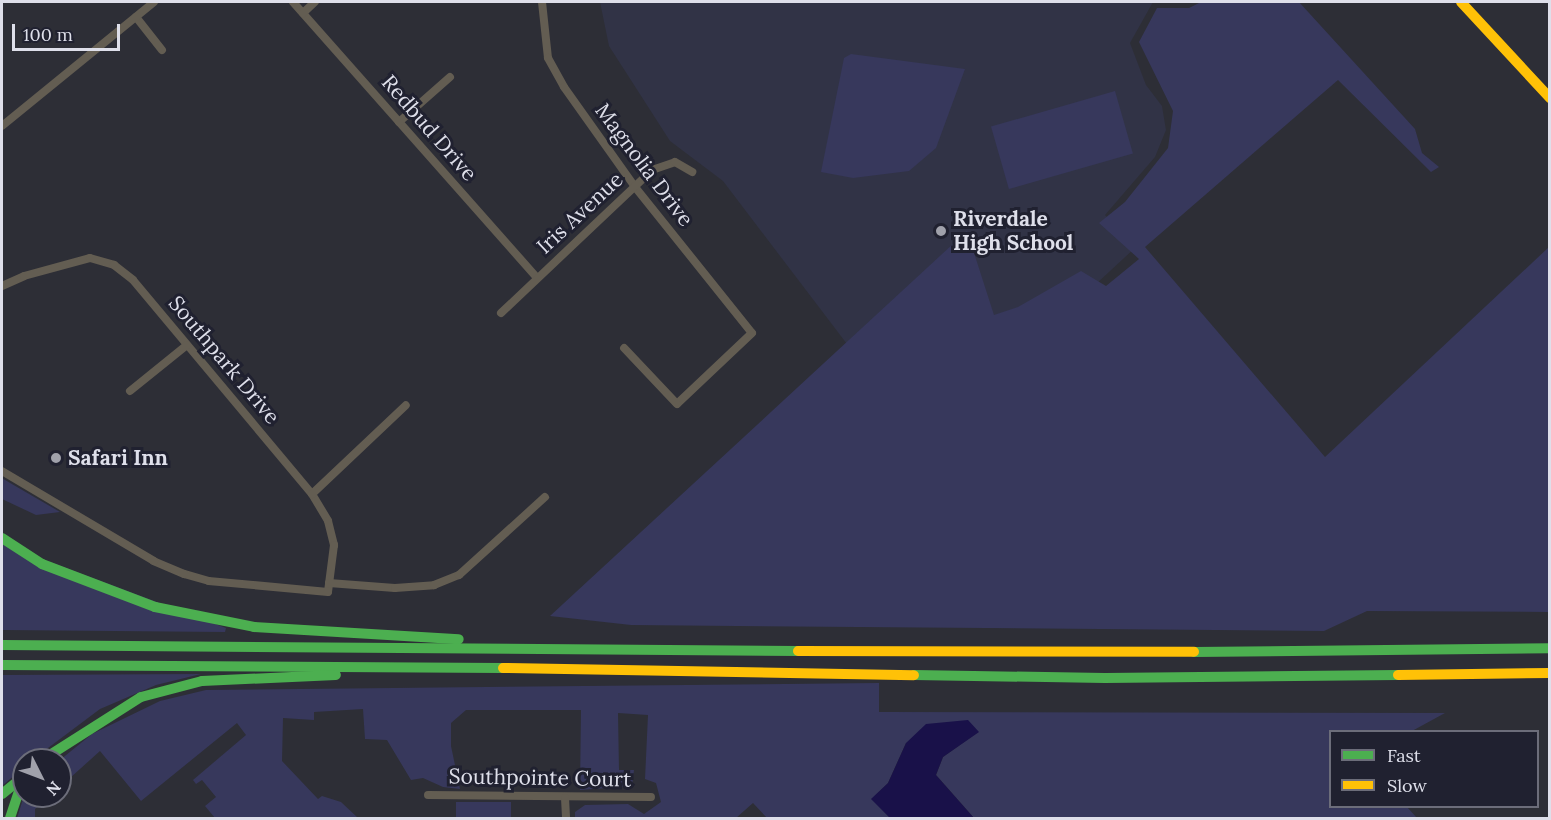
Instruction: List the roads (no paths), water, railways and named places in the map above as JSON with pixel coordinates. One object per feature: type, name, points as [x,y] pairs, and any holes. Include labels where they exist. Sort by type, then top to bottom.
[{"type":"main road","points":[[1461,2],[1550,98]]},
{"type":"main road","points":[[2,538],[42,564],[156,607],[254,627],[452,638],[515,647]]},
{"type":"main road","points":[[2,645],[1108,653],[1550,648]]},
{"type":"main road","points":[[2,665],[518,668],[1105,678],[1550,673]]},
{"type":"main road","points":[[61,748],[141,697],[202,681],[518,668]]},
{"type":"street","points":[[2,126],[154,2]]},
{"type":"street","name":"Redbud Drive","points":[[293,2],[537,278]]},
{"type":"street","points":[[303,13],[315,2]]},
{"type":"street","name":"Magnolia Drive","points":[[542,2],[549,58],[564,87],[635,187],[753,333],[677,404],[624,348]]},
{"type":"street","points":[[136,16],[162,50]]},
{"type":"street","points":[[399,122],[450,77]]},
{"type":"street","name":"Iris Avenue","points":[[501,313],[635,187],[665,163],[682,164],[692,172]]},
{"type":"street","name":"Southpark Drive","points":[[2,286],[24,276],[90,258],[114,265],[133,280],[312,494],[328,521],[333,545],[329,587]]},
{"type":"street","points":[[130,391],[187,345]]},
{"type":"street","points":[[312,494],[406,405]]},
{"type":"street","points":[[2,471],[154,561],[184,574],[210,581],[329,587],[417,588],[459,575],[545,496]]},
{"type":"street","name":"Southpointe Court","points":[[428,795],[651,797]]},
{"type":"street","points":[[565,798],[566,819]]},
{"type":"place","name":"Riverdale High School","points":[[941,231]]},
{"type":"place","name":"Safari Inn","points":[[56,458]]}]
